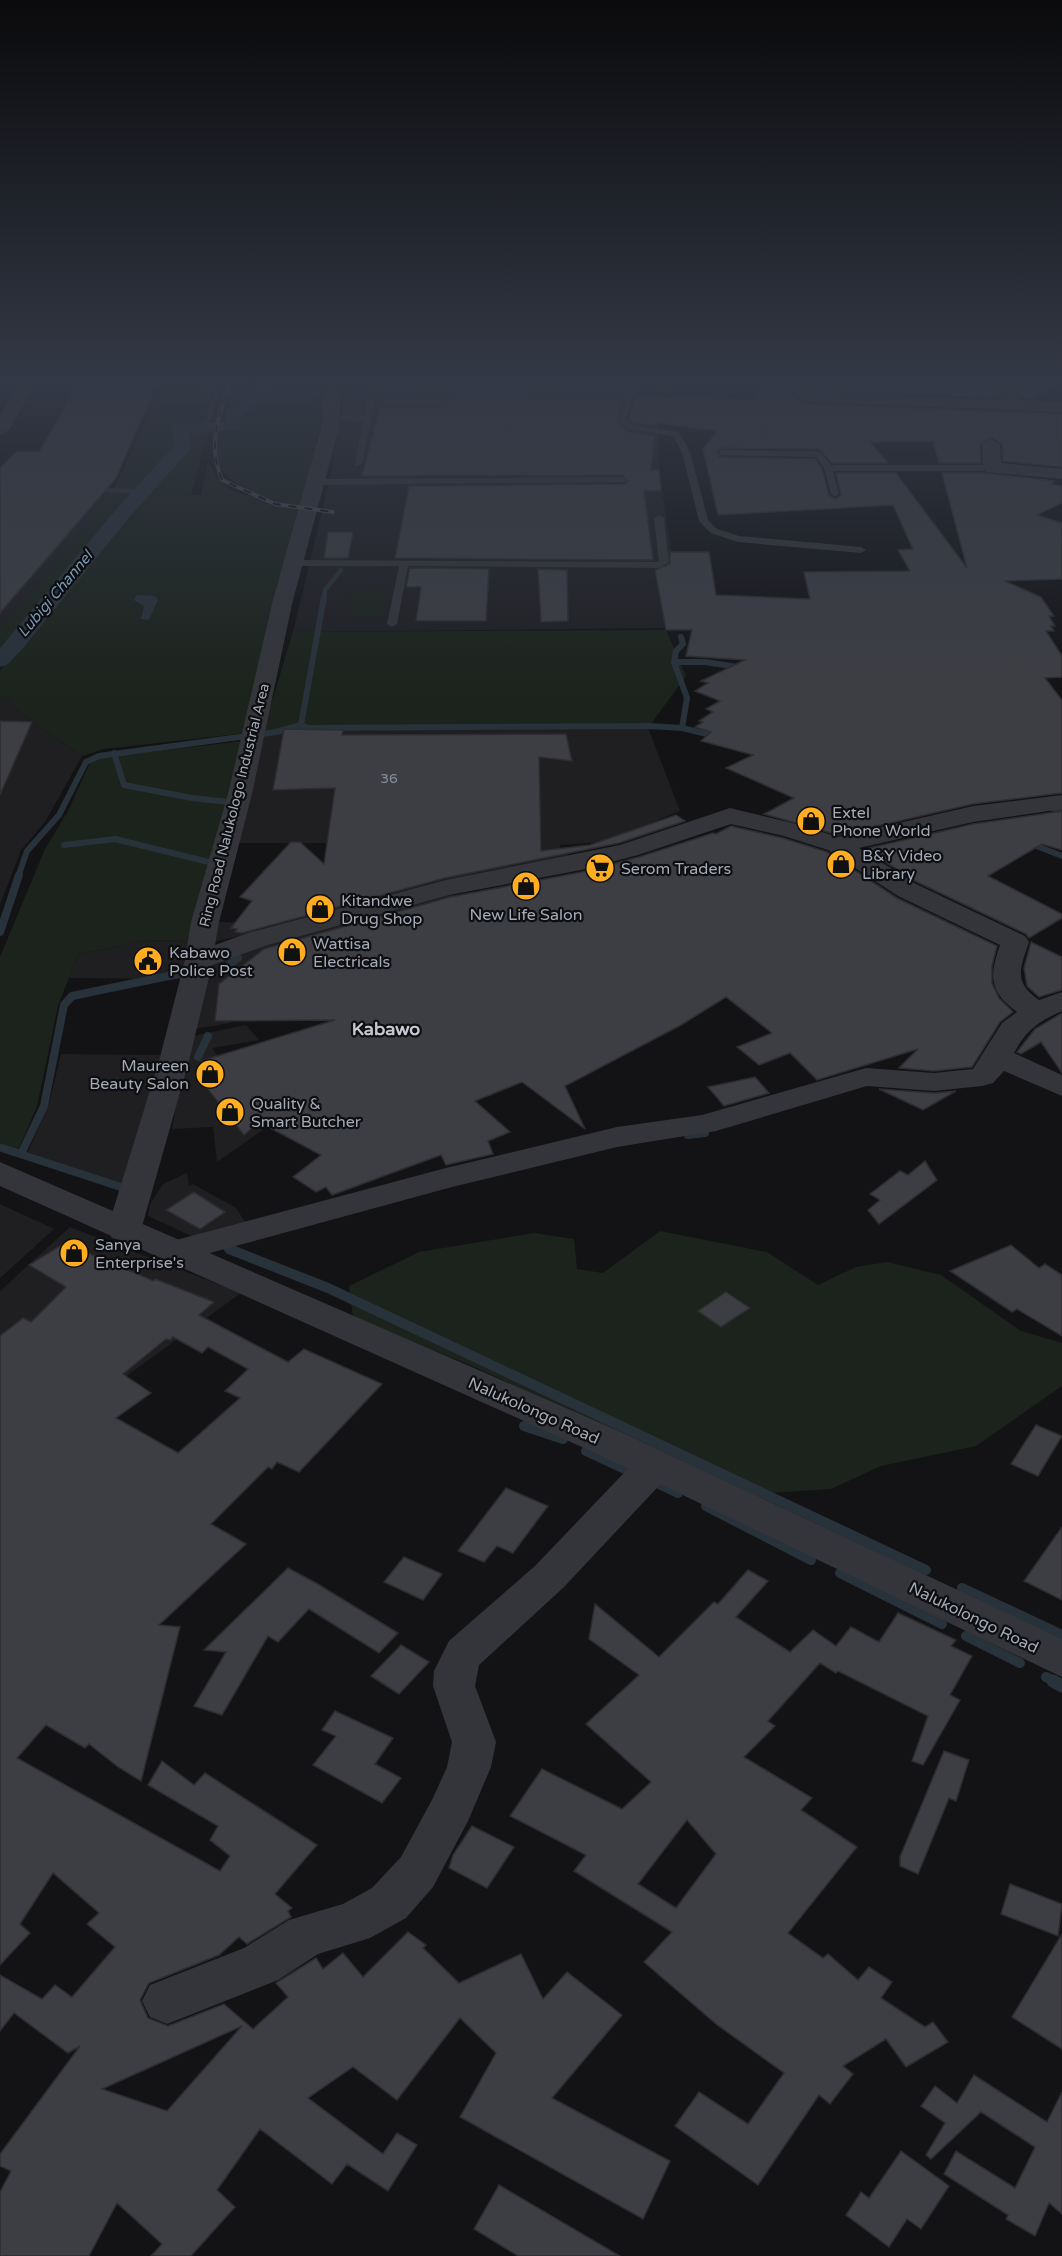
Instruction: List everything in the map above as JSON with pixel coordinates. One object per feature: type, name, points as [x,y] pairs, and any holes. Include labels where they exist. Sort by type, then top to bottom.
[{"type":"street","name":"Ring Road Nalukologo Industrial Area","points":[[124,1230],[174,1061],[199,960],[205,922],[314,484]]},
{"type":"street","points":[[837,845],[962,816],[1062,802]]},
{"type":"street","points":[[1031,805],[1062,814]]},
{"type":"street","points":[[199,960],[258,939],[446,888],[581,862],[629,850],[730,816],[762,821],[837,845],[907,890],[1015,942],[1004,973],[1004,981],[1010,992],[1049,1006]]},
{"type":"street","points":[[173,1252],[480,1170],[617,1137],[705,1124],[866,1077],[934,1082],[970,1080],[988,1072],[1017,1023],[1049,1006]]},
{"type":"street","points":[[997,1056],[1062,1087]]},
{"type":"street","name":"Nalukolongo Road","points":[[0,1173],[173,1252],[607,1442],[1062,1659]]},
{"type":"street","points":[[167,2001],[261,1964],[306,1935],[353,1923],[389,1903],[417,1872],[452,1807],[469,1767],[474,1742],[454,1686],[455,1671],[464,1653],[550,1576],[655,1465]]},
{"type":"lane","points":[[694,484],[704,521],[714,531],[738,539],[861,550]]},
{"type":"lane","points":[[832,484],[835,494]]},
{"type":"lane","points":[[293,563],[659,565],[664,562],[659,518]]},
{"type":"lane","points":[[392,624],[404,563]]},
{"type":"shaded area","points":[[116,484],[143,484],[139,488],[114,488]]},
{"type":"shaded area","points":[[153,484],[194,484],[191,495],[201,495],[203,484],[224,484],[240,494],[257,495],[238,484],[306,484],[247,733],[104,749],[82,756],[17,710],[10,699],[0,697],[0,670]]},
{"type":"shaded area","points":[[329,484],[661,484],[683,628],[293,632]]},
{"type":"shaded area","points":[[0,492],[110,492],[54,567],[0,630]]},
{"type":"shaded area","points":[[110,492],[136,492],[43,606],[0,654],[0,629],[54,567]]},
{"type":"shaded area","points":[[378,589],[388,594],[384,616],[353,617],[347,609],[352,592]]},
{"type":"shaded area","points":[[137,595],[155,596],[158,600],[149,620],[141,619],[144,606],[134,600]]},
{"type":"shaded area","points":[[666,630],[686,676],[648,728],[263,731],[293,632]]},
{"type":"shaded area","points":[[0,697],[11,699],[17,710],[82,756],[45,822],[21,850],[0,905]]},
{"type":"shaded area","points":[[648,728],[680,811],[604,842],[559,845],[573,861],[213,942],[219,922],[251,923],[304,909],[343,843],[238,843],[263,731]]},
{"type":"shaded area","points":[[243,741],[194,940],[127,941],[122,946],[78,954],[58,1006],[37,1106],[15,1157],[0,1151],[0,957],[45,849],[68,811],[89,765],[99,758]]},
{"type":"shaded area","points":[[446,891],[477,907],[229,1006],[231,1023],[188,1030],[209,965],[242,951]]},
{"type":"shaded area","points":[[194,940],[185,979],[69,978],[78,954],[122,946],[126,941]]},
{"type":"shaded area","points":[[246,1025],[259,1040],[212,1048],[267,1127],[217,1162],[213,1127],[172,1129],[188,1037]]},
{"type":"shaded area","points":[[61,1054],[163,1055],[124,1185],[28,1152],[49,1104]]},
{"type":"shaded area","points":[[187,1173],[189,1186],[193,1184],[236,1208],[249,1228],[198,1239],[148,1216],[150,1204],[163,1184]]},
{"type":"shaded area","points":[[0,1204],[54,1229],[0,1278]]},
{"type":"shaded area","points":[[70,1227],[241,1293],[67,1419],[0,1395],[0,1291]]},
{"type":"shaded area","points":[[660,1231],[767,1252],[818,1285],[856,1267],[887,1262],[941,1275],[1021,1331],[1062,1343],[1062,1386],[976,1446],[881,1466],[831,1489],[753,1494],[472,1366],[353,1317],[349,1286],[419,1252],[534,1233],[574,1239],[577,1269],[603,1273]]},
{"type":"building","points":[[0,484],[111,484],[0,613]]},
{"type":"building","points":[[660,484],[661,491],[644,491],[653,560],[395,558],[409,486]]},
{"type":"building","points":[[711,484],[826,484],[829,495],[835,499],[841,495],[839,484],[904,484],[967,568],[945,484],[1062,486],[1062,503],[1037,515],[1062,523],[1062,579],[1005,581],[1041,597],[1054,616],[1049,616],[1055,626],[1051,626],[1054,631],[1046,631],[1062,656],[1062,677],[1045,678],[1062,700],[1062,793],[973,804],[838,835],[764,814],[794,798],[726,768],[753,755],[701,741],[711,732],[695,727],[703,722],[699,721],[713,712],[706,709],[720,701],[695,691],[708,683],[701,681],[745,660],[686,656],[692,630],[666,630],[655,570],[670,564],[670,552],[709,552],[716,595],[810,599],[804,572],[910,571],[898,550],[913,549],[893,505],[718,515]]},
{"type":"building","points":[[328,532],[353,532],[348,558],[324,558]]},
{"type":"building","points":[[410,568],[489,569],[486,621],[416,621],[421,587],[406,587]]},
{"type":"building","points":[[538,569],[567,570],[568,621],[541,622]]},
{"type":"building","points":[[0,721],[32,722],[0,795]]},
{"type":"building","points":[[284,729],[343,730],[342,735],[566,734],[572,761],[539,757],[541,851],[590,845],[676,815],[685,821],[619,843],[445,878],[242,933],[235,932],[237,929],[231,928],[252,901],[240,897],[291,842],[300,842],[324,864],[335,788],[273,790]]},
{"type":"building","points":[[1062,811],[1062,850],[1042,844],[988,876],[1062,914],[1062,918],[1029,938],[1026,934],[917,882],[865,849],[973,824]]},
{"type":"building","points":[[731,826],[783,838],[827,852],[897,898],[997,946],[992,966],[992,983],[999,998],[1013,1012],[1000,1022],[972,1067],[934,1071],[899,1068],[918,1049],[817,1080],[790,1053],[759,1065],[737,1047],[772,1033],[726,997],[681,1025],[565,1086],[585,1129],[522,1082],[475,1101],[510,1132],[488,1141],[493,1154],[446,1165],[441,1155],[332,1195],[326,1187],[316,1192],[293,1177],[321,1155],[259,1122],[244,1135],[196,1074],[207,1070],[201,1061],[335,1020],[215,1021],[219,984],[264,949],[450,897],[582,872],[639,857],[713,833],[716,834]]},
{"type":"building","points":[[1031,942],[1062,957],[1062,990],[1039,997],[1027,986],[1024,968]]},
{"type":"building","points":[[1062,1013],[1062,1073],[1041,1042],[1021,1054],[1017,1052],[1035,1029]]},
{"type":"building","points":[[755,1077],[769,1093],[724,1106],[708,1087]]},
{"type":"building","points":[[879,1089],[934,1093],[956,1091],[923,1110]]},
{"type":"building","points":[[925,1161],[937,1180],[879,1224],[868,1210],[880,1200],[870,1194],[900,1171],[908,1175]]},
{"type":"building","points":[[194,1192],[225,1212],[200,1229],[166,1210]]},
{"type":"building","points":[[68,1241],[83,1251],[154,1281],[155,1279],[214,1302],[199,1315],[288,1362],[304,1349],[382,1384],[299,1472],[277,1462],[272,1469],[268,1467],[211,1524],[246,1544],[159,1625],[180,1627],[141,1781],[118,1767],[89,1744],[85,1748],[46,1725],[17,1758],[220,1871],[230,1856],[210,1840],[218,1826],[148,1785],[162,1761],[194,1785],[205,1773],[317,1845],[275,1894],[292,1908],[288,1911],[291,1917],[247,1944],[239,1937],[219,1955],[149,1983],[140,2000],[148,2018],[168,2026],[224,2004],[253,2029],[288,1997],[276,1983],[316,1958],[323,1969],[343,1953],[363,1977],[408,1932],[426,1945],[423,1948],[459,1983],[521,1954],[543,1999],[567,1972],[622,2015],[552,2098],[670,2161],[643,2219],[460,2117],[496,2053],[460,2018],[397,2100],[353,2067],[308,2098],[383,2154],[397,2133],[417,2145],[388,2191],[347,2164],[332,2184],[260,2129],[217,2190],[235,2207],[191,2256],[151,2256],[162,2244],[117,2203],[89,2256],[0,2256],[0,2192],[11,2171],[0,2166],[0,2154],[80,2046],[68,2053],[14,2013],[0,2031],[0,1975],[42,1999],[55,1985],[72,1997],[115,1947],[87,1924],[99,1913],[53,1873],[20,1924],[30,1933],[0,1965],[0,1336],[23,1318],[31,1322],[66,1287],[29,1265]],"holes":[[[173,1337],[202,1353],[208,1347],[248,1369],[225,1391],[240,1398],[178,1453],[116,1418],[151,1393],[123,1374],[166,1339],[170,1340]],[[242,2026],[167,2111],[102,2089]]]},
{"type":"building","points":[[1011,1245],[1039,1268],[1045,1264],[1062,1275],[1062,1336],[1017,1309],[1012,1312],[950,1271]]},
{"type":"building","points":[[726,1292],[750,1308],[721,1327],[698,1311]]},
{"type":"building","points":[[1036,1425],[1062,1436],[1038,1476],[1011,1464]]},
{"type":"building","points":[[506,1488],[548,1506],[513,1553],[497,1546],[484,1562],[458,1551]]},
{"type":"building","points":[[1062,1527],[1062,1600],[1024,1581]]},
{"type":"building","points":[[404,1557],[442,1574],[423,1600],[384,1582]]},
{"type":"building","points":[[288,1568],[398,1633],[379,1653],[309,1609],[278,1642],[268,1636],[222,1715],[194,1706],[226,1652],[204,1650]]},
{"type":"building","points":[[748,1570],[768,1581],[736,1617],[790,1652],[813,1630],[836,1646],[851,1627],[879,1642],[898,1613],[956,1640],[951,1646],[972,1656],[950,1695],[960,1700],[923,1765],[912,1761],[928,1716],[838,1671],[836,1673],[820,1663],[768,1721],[775,1726],[744,1757],[812,1798],[801,1810],[857,1847],[788,1933],[823,1958],[828,1954],[858,1980],[869,1967],[892,1982],[881,1998],[925,2027],[933,2022],[948,2042],[906,2067],[886,2039],[843,2066],[853,2074],[830,2104],[819,2095],[758,2185],[675,2126],[699,2092],[748,2124],[784,2073],[716,2024],[644,1962],[672,1932],[574,1871],[586,1855],[510,1816],[542,1769],[622,1809],[651,1782],[586,1724],[639,1675],[589,1639],[595,1604],[659,1657],[714,1602],[718,1604]],"holes":[[[687,1820],[716,1854],[676,1908],[638,1884]]]},
{"type":"building","points":[[401,1645],[429,1662],[399,1694],[371,1676]]},
{"type":"building","points":[[335,1711],[393,1738],[375,1764],[401,1778],[382,1803],[313,1765],[336,1736],[322,1730]]},
{"type":"building","points":[[944,1751],[969,1760],[956,1801],[949,1798],[918,1874],[900,1866],[900,1857]]},
{"type":"building","points":[[472,1826],[514,1847],[487,1888],[449,1868],[453,1855]]},
{"type":"building","points":[[1010,1884],[1062,1904],[1058,1936],[1001,1914]]},
{"type":"building","points":[[1062,1934],[1062,2049],[1012,2017]]},
{"type":"building","points":[[974,2075],[1047,2122],[1062,2092],[1062,2214],[1049,2203],[1035,2236],[1006,2219],[1008,2215],[944,2174],[956,2151],[1015,2188],[1035,2147],[981,2112],[931,2159],[926,2155],[945,2123],[921,2106],[935,2086],[957,2103]]},
{"type":"building","points":[[901,2151],[949,2186],[921,2229],[907,2219],[889,2247],[846,2215],[861,2192],[869,2198]]},
{"type":"building","points":[[499,2185],[620,2256],[518,2256],[474,2229]]},
{"type":"waterway","name":"Lubigi Channel","points":[[0,661],[149,484]]},
{"type":"waterway","points":[[96,490],[142,491]]},
{"type":"waterway","points":[[324,598],[325,590],[341,570]]},
{"type":"waterway","points":[[301,725],[324,597]]},
{"type":"waterway","points":[[674,662],[676,651],[683,644],[681,637]]},
{"type":"waterway","points":[[674,662],[705,662],[744,668]]},
{"type":"waterway","points":[[674,662],[687,698],[682,728]]},
{"type":"waterway","points":[[114,754],[276,732],[301,725]]},
{"type":"waterway","points":[[301,725],[308,728],[650,726],[682,728]]},
{"type":"waterway","points":[[682,728],[720,737]]},
{"type":"waterway","points":[[18,877],[27,851],[59,815],[86,762],[99,756],[114,754]]},
{"type":"waterway","points":[[114,754],[124,785],[192,798],[228,802]]},
{"type":"waterway","points":[[1062,804],[1053,805],[1052,808],[1062,812]]},
{"type":"waterway","points":[[64,845],[115,839],[213,863],[212,867]]},
{"type":"waterway","points":[[1029,843],[1062,856]]},
{"type":"waterway","points":[[0,932],[19,875]]},
{"type":"waterway","points":[[229,965],[238,958]]},
{"type":"waterway","points":[[21,1154],[44,1106],[64,1005],[72,996],[183,973]]},
{"type":"waterway","points":[[198,1057],[208,1036]]},
{"type":"waterway","points":[[688,1135],[705,1133]]},
{"type":"waterway","points":[[2,1148],[130,1190]]},
{"type":"waterway","points":[[229,1249],[328,1288],[926,1570]]},
{"type":"waterway","points":[[524,1426],[563,1439]]},
{"type":"waterway","points":[[586,1451],[627,1470]]},
{"type":"waterway","points":[[653,1481],[678,1493]]},
{"type":"waterway","points":[[706,1506],[811,1560]]},
{"type":"waterway","points":[[840,1573],[942,1624]]},
{"type":"waterway","points":[[962,1588],[1062,1635]]},
{"type":"waterway","points":[[966,1636],[1020,1663]]},
{"type":"waterway","points":[[1046,1677],[1056,1682]]},
{"type":"waterway","points":[[1053,1681],[1062,1686]]},
{"type":"railway","points":[[231,484],[275,504],[333,512]]},
{"type":"place","name":"Extel Phone World","points":[[811,821]]},
{"type":"place","name":"B&Y Video Library","points":[[841,864]]},
{"type":"place","name":"Serom Traders","points":[[600,868]]},
{"type":"place","name":"New Life Salon","points":[[526,886]]},
{"type":"place","name":"Kitandwe Drug Shop","points":[[320,909]]},
{"type":"place","name":"Wattisa Electricals","points":[[292,952]]},
{"type":"place","name":"Kabawo Police Post","points":[[148,961]]},
{"type":"place","name":"Maureen Beauty Salon","points":[[210,1074]]},
{"type":"place","name":"Quality & Smart Butcher","points":[[230,1112]]},
{"type":"place","name":"Sanya Enterprise's","points":[[74,1253]]},
{"type":"district","name":"Kabawo","points":[[386,1029]]}]
